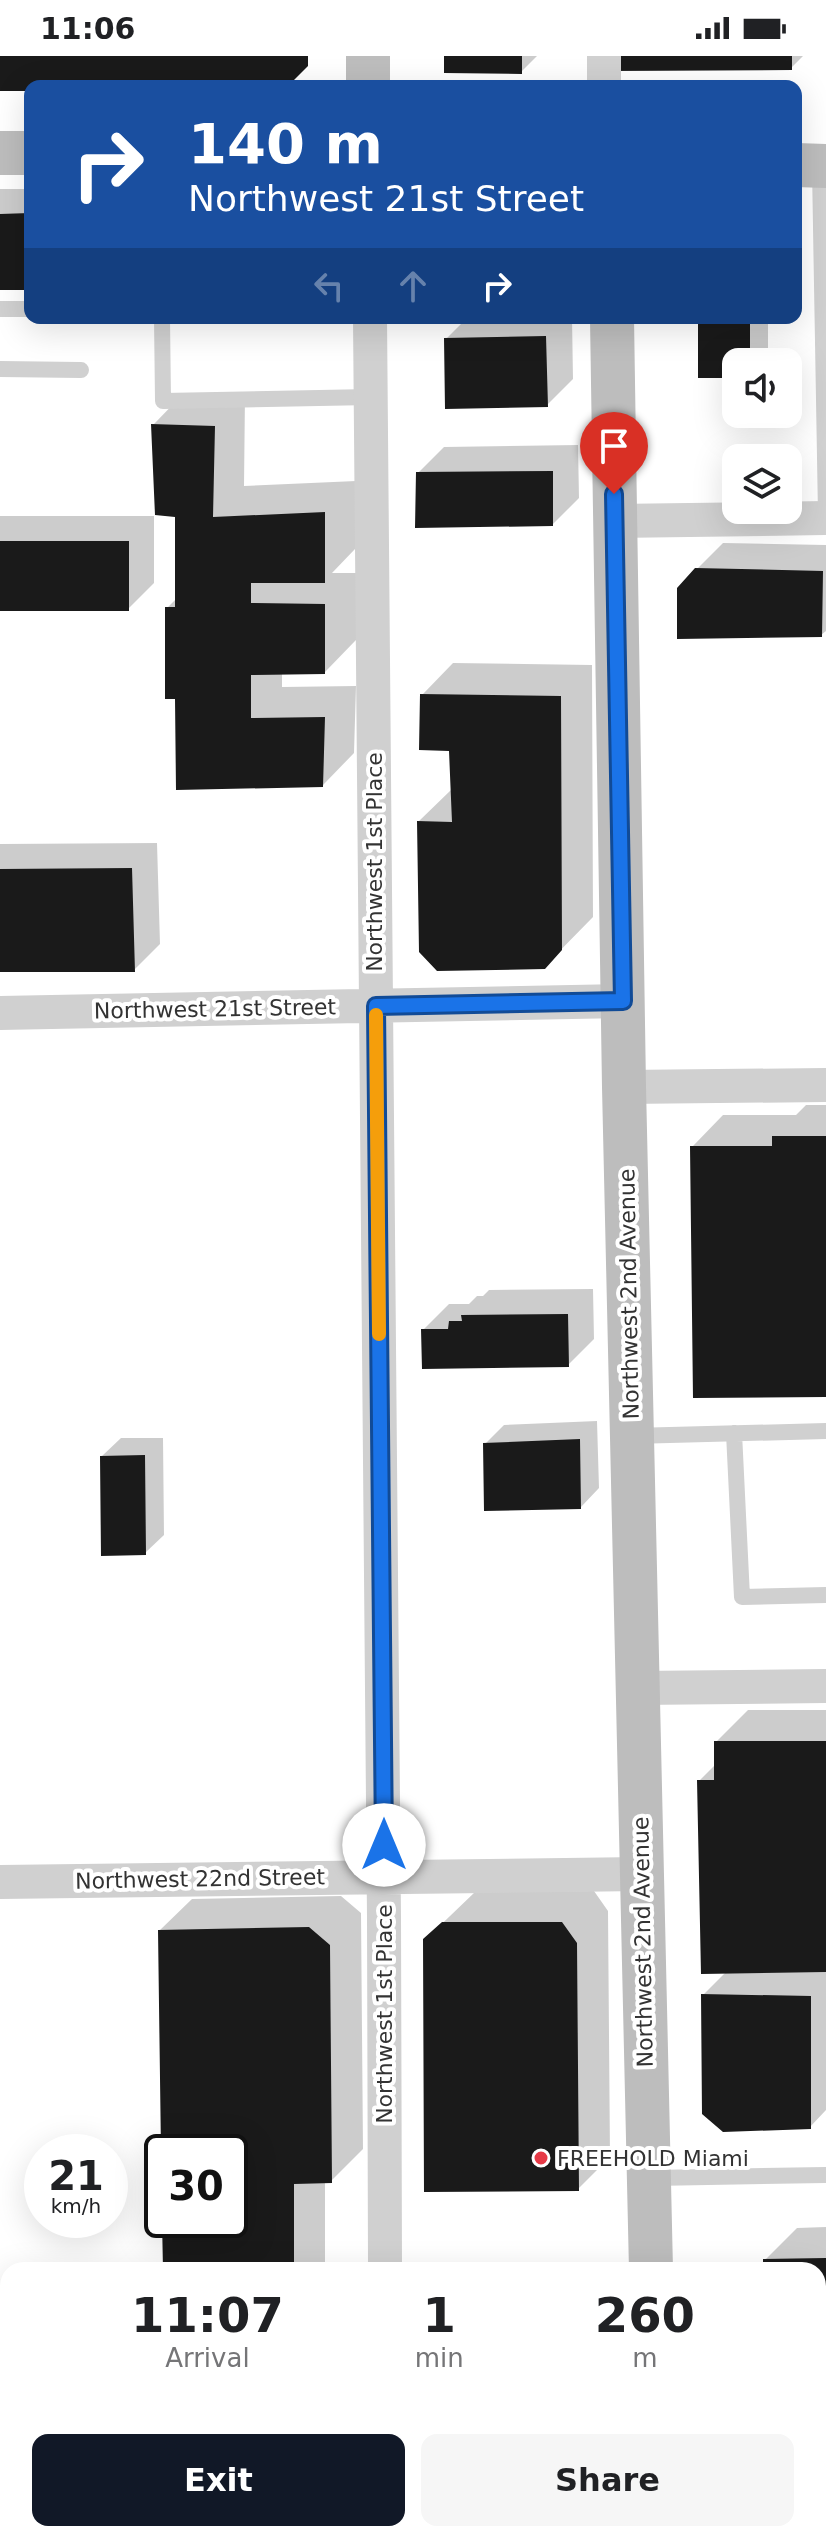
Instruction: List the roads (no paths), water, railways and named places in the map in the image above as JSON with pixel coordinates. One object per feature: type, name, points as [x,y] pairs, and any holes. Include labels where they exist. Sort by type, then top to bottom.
[{"type":"street","points":[[368,56],[368,80]]},
{"type":"street","points":[[604,56],[604,80]]},
{"type":"street","points":[[0,153],[24,153]]},
{"type":"street","name":"Northwest 1st Place","points":[[370,324],[385,2262]]},
{"type":"street","name":"Northwest 2nd Avenue","points":[[612,324],[624,1087],[651,2262]]},
{"type":"street","points":[[614,521],[826,516]]},
{"type":"street","name":"Northwest 21st Street","points":[[0,1013],[623,1001]]},
{"type":"street","points":[[624,1087],[826,1085]]},
{"type":"street","points":[[637,1688],[826,1686]]},
{"type":"street","name":"Northwest 22nd Street","points":[[0,1882],[641,1874]]},
{"type":"lane","points":[[814,166],[826,516]]},
{"type":"lane","points":[[0,309],[24,309]]},
{"type":"lane","points":[[162,324],[163,401],[371,397]]},
{"type":"lane","points":[[0,369],[81,370]]},
{"type":"lane","points":[[632,1436],[826,1431]]},
{"type":"lane","points":[[734,1433],[742,1597],[826,1595]]},
{"type":"lane","points":[[650,2178],[826,2175]]},
{"type":"place","name":"FREEHOLD Miami","points":[[541,2158]]}]
